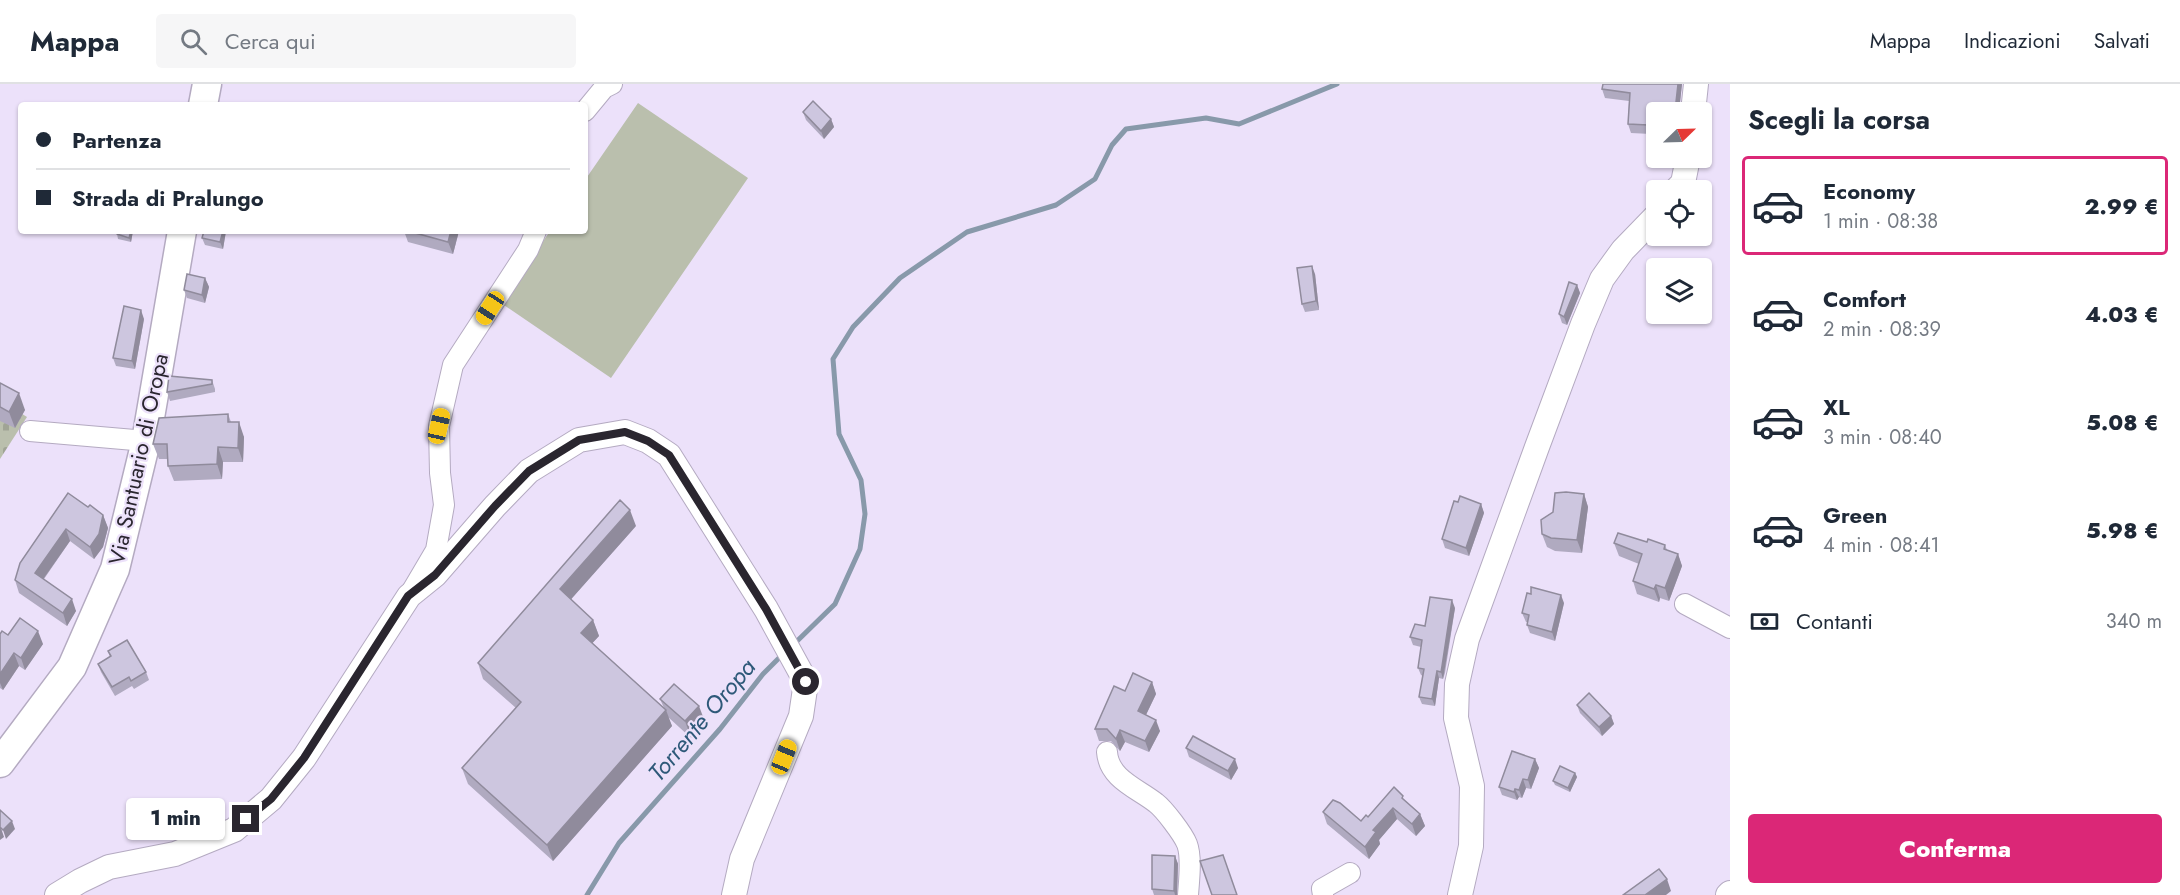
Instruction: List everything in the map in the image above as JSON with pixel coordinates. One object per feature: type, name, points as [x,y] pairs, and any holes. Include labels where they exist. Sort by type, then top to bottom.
[{"type":"main road","points":[[204,102],[207,84]]},
{"type":"main road","name":"Via Santuario di Oropa","points":[[0,764],[72,667],[115,569],[146,441],[181,234]]},
{"type":"street","points":[[588,107],[604,88],[612,84]]},
{"type":"street","points":[[1695,102],[1696,84]]},
{"type":"street","points":[[1460,895],[1471,846],[1472,786],[1456,718],[1457,684],[1467,639],[1545,424],[1602,279],[1623,250],[1646,226]]},
{"type":"street","points":[[57,895],[80,880],[109,867],[175,854],[234,830],[271,799],[304,758],[436,550],[444,505],[440,473],[439,426],[453,365],[528,250],[535,234]]},
{"type":"street","points":[[30,431],[146,441]]},
{"type":"street","points":[[408,596],[435,575],[529,471],[579,440],[625,432],[648,441],[669,455],[766,609],[806,682],[801,716],[742,859],[734,895]]},
{"type":"street","points":[[1685,604],[1730,628]]},
{"type":"street","points":[[1107,752],[1108,762],[1113,771],[1158,804],[1187,844],[1188,895]]},
{"type":"street","points":[[1323,895],[1322,890],[1350,873]]},
{"type":"green space","points":[[638,103],[748,178],[611,378],[501,303],[548,234],[588,234],[588,176]]},
{"type":"green space","points":[[0,400],[27,417],[0,459]]},
{"type":"building","points":[[1603,84],[1678,84],[1676,102],[1646,102],[1646,125],[1628,124],[1630,93],[1602,89]]},
{"type":"building","points":[[813,101],[831,119],[821,131],[803,112]]},
{"type":"building","points":[[117,234],[130,234],[129,238]]},
{"type":"building","points":[[203,234],[222,234],[220,242],[202,238]]},
{"type":"building","points":[[419,234],[450,234],[448,242]]},
{"type":"building","points":[[1312,266],[1316,301],[1302,304],[1297,268]]},
{"type":"building","points":[[187,274],[205,278],[202,295],[184,290]]},
{"type":"building","points":[[1569,282],[1577,285],[1564,317],[1559,314]]},
{"type":"building","points":[[124,306],[141,310],[132,361],[113,358]]},
{"type":"building","points":[[169,376],[212,380],[212,384],[167,392]]},
{"type":"building","points":[[0,383],[19,393],[9,412],[0,407]]},
{"type":"building","points":[[228,414],[228,422],[239,422],[238,448],[218,447],[217,464],[168,466],[167,444],[153,444],[159,418]]},
{"type":"building","points":[[68,493],[103,515],[99,534],[90,547],[66,529],[35,573],[72,599],[63,613],[15,580],[20,563]]},
{"type":"building","points":[[1555,493],[1584,494],[1577,540],[1551,538],[1542,534],[1541,520],[1553,512]]},
{"type":"building","points":[[1460,496],[1481,504],[1466,548],[1442,539],[1454,501],[1458,502]]},
{"type":"building","points":[[620,500],[630,510],[560,589],[593,620],[581,633],[666,710],[547,845],[462,768],[521,702],[478,663]]},
{"type":"building","points":[[1618,533],[1647,542],[1648,539],[1665,545],[1664,549],[1678,554],[1665,588],[1656,585],[1654,589],[1633,581],[1642,554],[1614,543]]},
{"type":"building","points":[[1531,587],[1561,595],[1552,632],[1527,625],[1529,615],[1522,613],[1527,593],[1531,594]]},
{"type":"building","points":[[1430,597],[1452,600],[1441,672],[1437,671],[1432,699],[1419,697],[1424,669],[1418,668],[1422,640],[1410,637],[1415,624],[1425,626]]},
{"type":"building","points":[[20,618],[38,631],[21,658],[14,653],[0,674],[0,634],[2,631],[8,635]]},
{"type":"building","points":[[127,640],[146,672],[131,681],[129,677],[112,687],[98,664],[111,656],[108,651]]},
{"type":"building","points":[[1133,673],[1152,682],[1138,711],[1156,720],[1145,741],[1120,730],[1116,739],[1107,729],[1095,729],[1114,686],[1125,691]]},
{"type":"building","points":[[674,684],[699,706],[685,721],[660,699]]},
{"type":"building","points":[[1589,693],[1611,716],[1599,727],[1577,705]]},
{"type":"building","points":[[1193,736],[1235,759],[1228,771],[1186,748]]},
{"type":"building","points":[[1512,751],[1535,759],[1528,780],[1523,779],[1519,790],[1515,789],[1514,792],[1499,787]]},
{"type":"building","points":[[1560,766],[1575,773],[1568,788],[1553,781]]},
{"type":"building","points":[[1394,787],[1403,796],[1402,798],[1420,814],[1412,824],[1393,808],[1373,830],[1376,832],[1365,847],[1323,812],[1333,800],[1340,803],[1361,821],[1366,815],[1368,817]]},
{"type":"building","points":[[0,810],[12,821],[3,830],[0,829]]},
{"type":"building","points":[[1152,855],[1175,856],[1174,891],[1152,889]]},
{"type":"building","points":[[1223,855],[1237,895],[1212,895],[1200,861]]},
{"type":"building","points":[[1659,869],[1667,879],[1645,895],[1623,895]]},
{"type":"waterway","name":"Torrente Oropa","points":[[792,646],[835,604],[860,549],[865,514],[861,480],[839,434],[833,359],[853,327],[900,278],[967,232],[1056,205],[1095,179],[1112,145],[1126,129],[1206,118],[1239,124],[1337,84]]},
{"type":"waterway","name":"Torrente Oropa","points":[[587,895],[619,843],[720,729],[763,674],[783,654]]},
{"type":"route","points":[[246,819],[271,799],[304,758],[408,596],[435,575],[529,471],[579,440],[625,432],[648,441],[669,455],[766,609],[806,682]]}]
